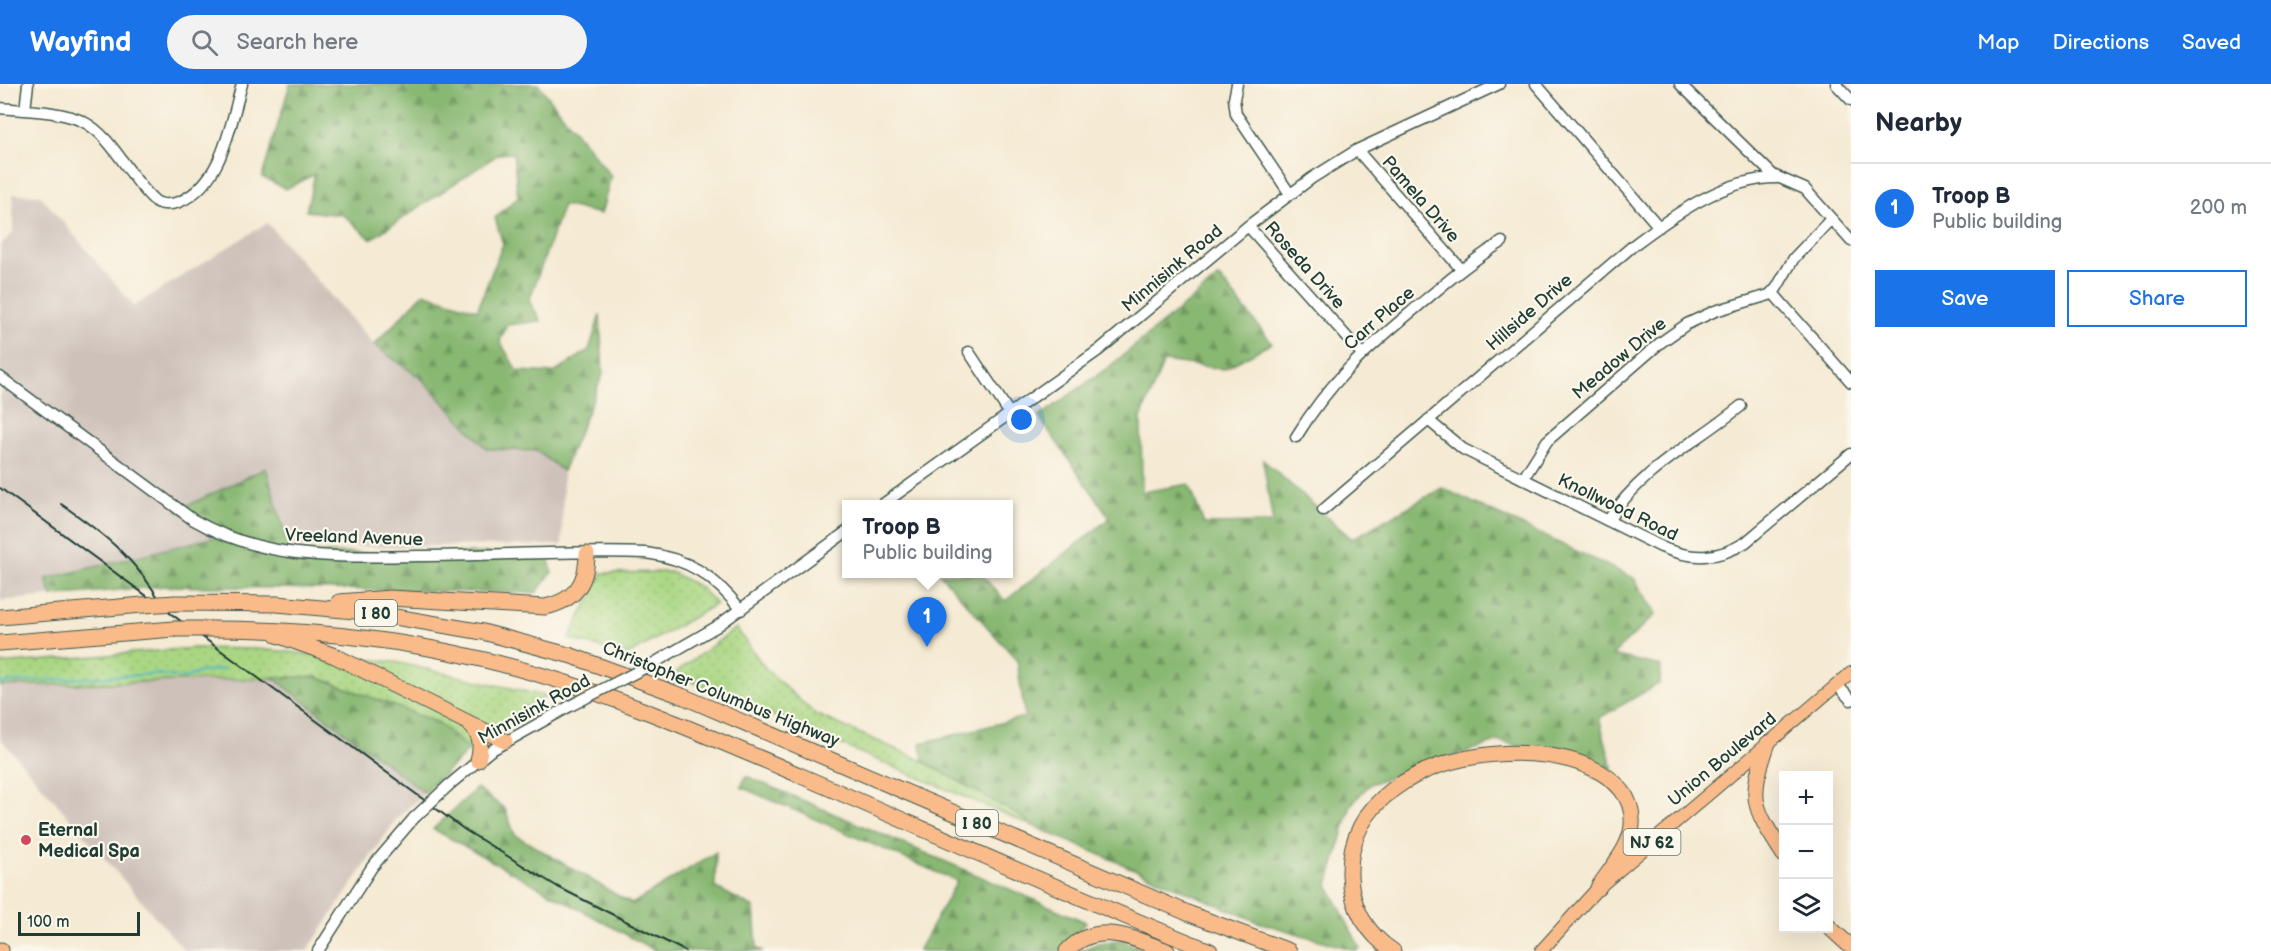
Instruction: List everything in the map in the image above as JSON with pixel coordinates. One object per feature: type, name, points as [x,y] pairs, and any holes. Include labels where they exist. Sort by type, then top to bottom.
[{"type":"highway","points":[[290,605],[390,598],[545,607],[563,602],[581,586],[586,571],[587,554]]},
{"type":"highway","name":"Christopher Columbus Highway","points":[[0,617],[176,603],[290,605],[366,612],[454,626],[513,639],[598,664],[691,699],[1199,918],[1288,951]]},
{"type":"highway","name":"I 80","points":[[0,643],[174,629],[261,630],[371,639],[441,650],[514,667],[605,696],[708,736],[1210,951]]},
{"type":"highway","points":[[261,630],[335,656],[505,741]]},
{"type":"highway","points":[[464,721],[479,735],[481,747],[478,760]]},
{"type":"highway","points":[[1768,743],[1756,776],[1755,804],[1779,846]]},
{"type":"highway","points":[[1393,951],[1371,933],[1355,902],[1350,869],[1354,846],[1370,814],[1389,795],[1429,770],[1459,759],[1509,751],[1545,754],[1578,764],[1613,782],[1629,803],[1632,827],[1627,843],[1598,888]]},
{"type":"highway","points":[[1833,930],[1851,946]]},
{"type":"highway","points":[[1067,951],[1086,937],[1107,933],[1126,936],[1167,951]]},
{"type":"main road","name":"Union Boulevard","points":[[1541,951],[1598,888],[1851,673]]},
{"type":"street","points":[[25,110],[28,84]]},
{"type":"street","points":[[0,108],[61,114],[82,121],[104,140],[152,198],[158,203],[174,204],[199,188],[212,172],[222,152],[242,84]]},
{"type":"street","points":[[1237,84],[1236,114],[1290,194]]},
{"type":"street","name":"Minnisink Road","points":[[889,500],[1113,340],[1248,226],[1290,194],[1357,150],[1499,84]]},
{"type":"street","points":[[1536,84],[1659,226]]},
{"type":"street","points":[[1680,84],[1752,157],[1777,178],[1804,189],[1851,241]]},
{"type":"street","points":[[1836,84],[1851,100]]},
{"type":"street","name":"Pamela Drive","points":[[1357,150],[1461,269]]},
{"type":"street","name":"Hillside Drive","points":[[1323,510],[1618,257],[1659,226],[1734,185],[1760,178],[1777,178]]},
{"type":"street","points":[[1831,219],[1794,258],[1772,292],[1851,382]]},
{"type":"street","name":"Roseda Drive","points":[[1248,226],[1362,354]]},
{"type":"street","name":"Carr Place","points":[[1296,436],[1327,390],[1362,354],[1461,269],[1502,242]]},
{"type":"street","name":"Meadow Drive","points":[[1523,479],[1547,441],[1660,343],[1687,324],[1715,311],[1761,299],[1772,292]]},
{"type":"street","points":[[969,352],[1010,414]]},
{"type":"street","name":"Vreeland Avenue","points":[[0,377],[192,519],[215,533],[246,545],[292,553],[350,557],[646,553],[679,560],[702,572],[723,587],[741,610]]},
{"type":"street","points":[[1608,521],[1620,502],[1654,470],[1741,406]]},
{"type":"street","name":"Knollwood Road","points":[[1428,420],[1463,449],[1678,554],[1698,558],[1719,555],[1746,542],[1851,454]]},
{"type":"street","name":"Minnisink Road","points":[[318,951],[372,867],[414,818],[478,760],[505,741],[696,640],[741,610],[842,535]]},
{"type":"street","points":[[1838,685],[1851,700]]},
{"type":"shaded area","points":[[13,194],[40,195],[134,306],[267,223],[374,345],[423,380],[487,449],[537,451],[563,471],[562,545],[305,547],[237,533],[46,580],[52,596],[0,601],[0,245],[13,233]]},
{"type":"shaded area","points":[[272,677],[425,793],[397,818],[307,951],[185,951],[0,738],[0,686]]},
{"type":"green space","points":[[290,84],[538,84],[611,176],[601,214],[563,205],[529,301],[541,321],[507,325],[500,341],[517,371],[554,373],[589,350],[600,315],[603,374],[563,471],[537,451],[487,449],[423,380],[374,345],[424,293],[477,310],[503,244],[495,218],[518,197],[513,153],[499,154],[371,239],[343,215],[306,211],[315,174],[286,189],[262,177]]},
{"type":"green space","points":[[1219,277],[1272,343],[1224,369],[1164,361],[1141,418],[1142,492],[1189,484],[1204,524],[1273,523],[1263,460],[1352,539],[1442,488],[1634,578],[1656,614],[1612,655],[1661,666],[1660,683],[1599,718],[1613,770],[1499,741],[1370,784],[1351,805],[1328,885],[1360,948],[1357,951],[1258,922],[1026,823],[1027,820],[923,761],[921,743],[1025,717],[1017,660],[944,578],[985,578],[1005,601],[1110,518],[1039,417],[1110,366]]},
{"type":"green space","points":[[266,468],[290,553],[547,553],[552,572],[536,593],[166,586],[52,596],[46,579],[219,536],[178,510]]},
{"type":"green space","points":[[671,572],[700,587],[716,604],[628,655],[569,639],[602,573]]},
{"type":"green space","points":[[736,628],[766,669],[815,714],[923,761],[1027,820],[1026,823],[674,674]]},
{"type":"green space","points":[[194,648],[257,649],[395,662],[546,696],[502,724],[469,750],[439,723],[317,677],[0,686],[0,664]]},
{"type":"green space","points":[[272,677],[317,677],[439,723],[469,750],[425,793]]},
{"type":"green space","points":[[746,776],[1086,922],[1061,951],[918,951],[957,881],[741,787]]},
{"type":"green space","points":[[477,788],[505,809],[515,835],[632,904],[716,852],[715,887],[754,908],[757,949],[764,951],[656,951],[433,829]]},
{"type":"green space","points":[[1119,940],[1149,951],[1080,951],[1099,943]]},
{"type":"waterway","points":[[0,683],[157,674],[184,678],[201,672],[223,669]]},
{"type":"railway","points":[[0,488],[465,830],[558,887],[685,951]]},
{"type":"railway","points":[[61,504],[118,548],[141,573],[162,604]]},
{"type":"place","name":"Troop B","points":[[927,647]]},
{"type":"place","name":"Eternal Medical Spa","points":[[26,840]]}]
